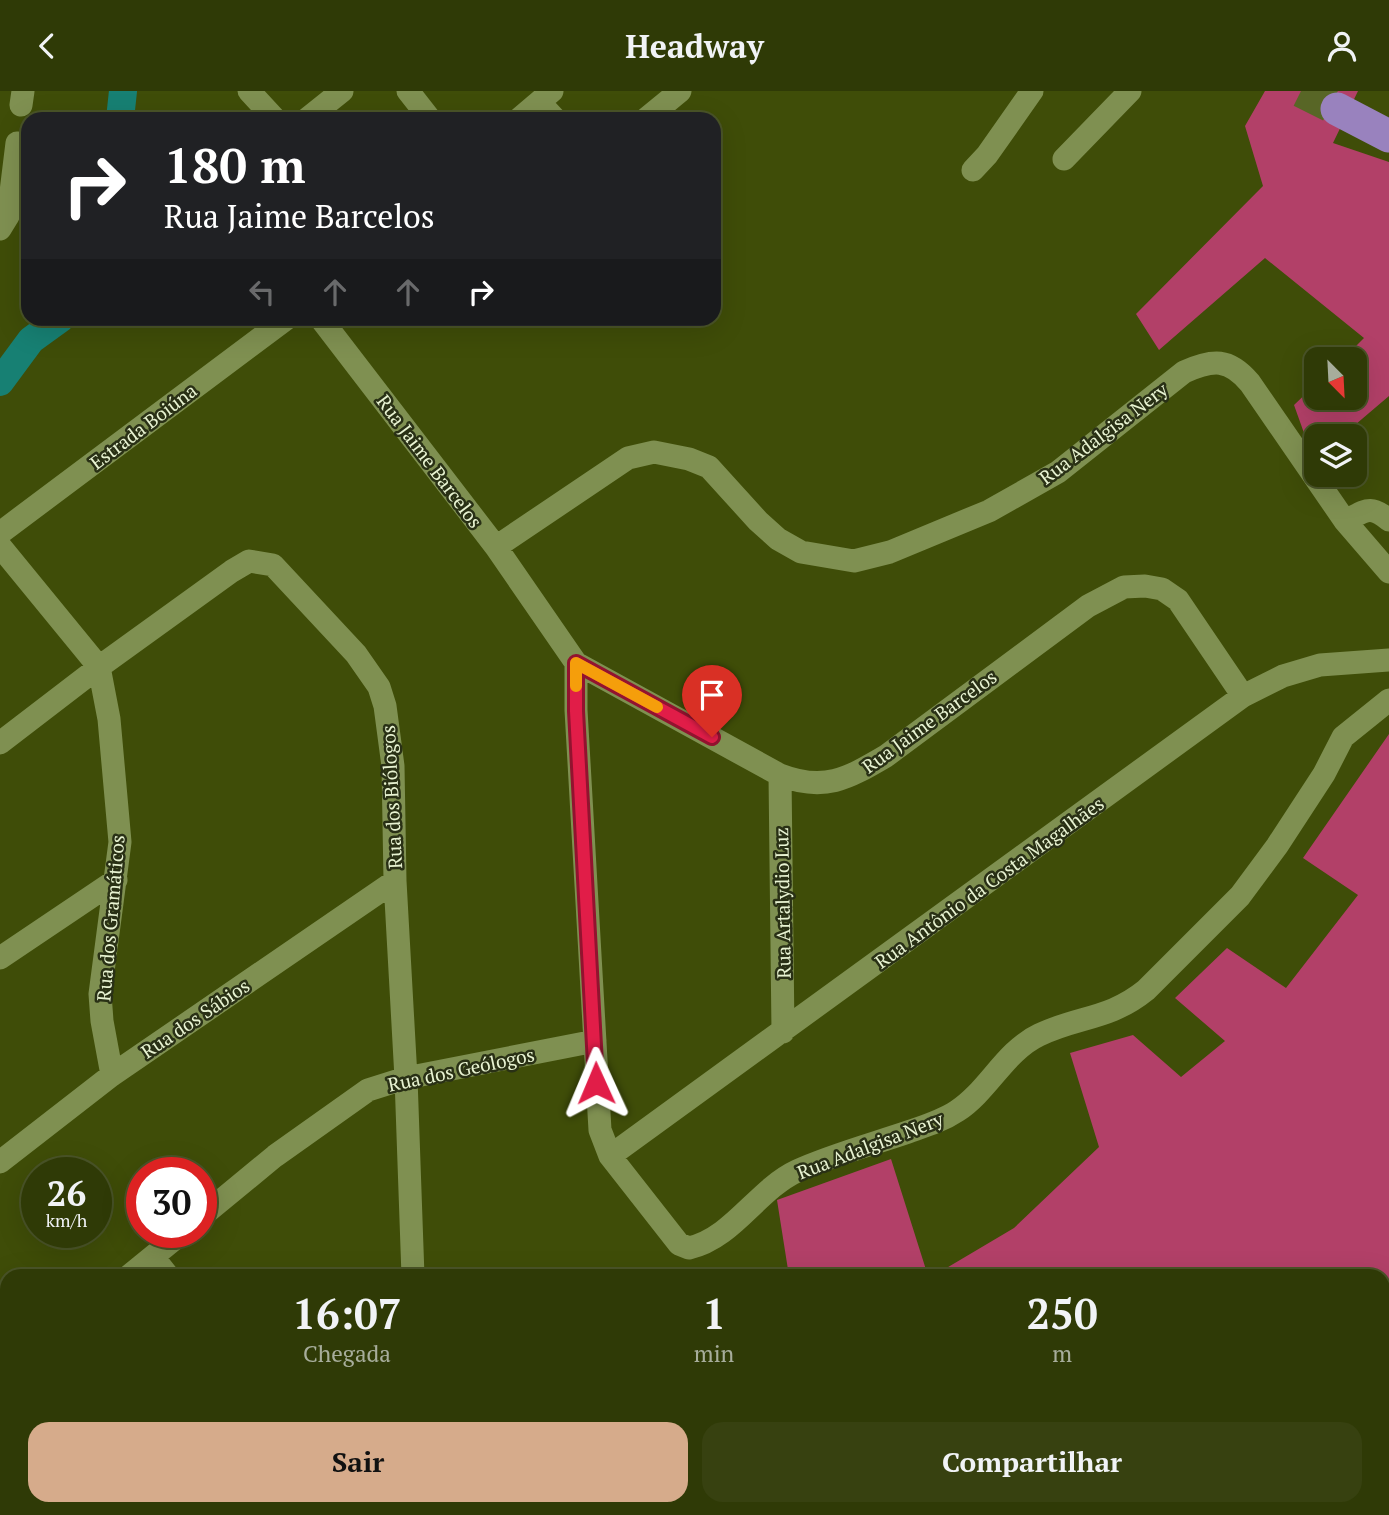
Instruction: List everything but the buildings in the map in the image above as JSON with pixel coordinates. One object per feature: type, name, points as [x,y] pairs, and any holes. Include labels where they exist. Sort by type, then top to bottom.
[{"type":"highway","points":[[1337,109],[1389,136]]},
{"type":"street","points":[[249,91],[268,112]]},
{"type":"street","points":[[316,112],[342,91]]},
{"type":"street","points":[[408,91],[424,112]]},
{"type":"street","points":[[654,112],[680,91]]},
{"type":"street","points":[[973,170],[987,155],[1032,91]]},
{"type":"street","points":[[1064,159],[1130,91]]},
{"type":"street","points":[[533,112],[549,104]]},
{"type":"street","points":[[0,229],[8,216],[17,143]]},
{"type":"street","name":"Estrada Boiúna","points":[[0,533],[277,326]]},
{"type":"street","name":"Rua Jaime Barcelos","points":[[326,326],[496,547],[576,663],[780,775],[798,782],[821,784],[850,778],[886,756],[1088,606],[1124,587],[1145,586],[1162,589],[1178,600],[1243,696]]},
{"type":"street","name":"Rua Adalgisa Nery","points":[[496,547],[628,458],[654,452],[689,459],[709,467],[758,521],[778,539],[801,552],[854,561],[890,552],[989,511],[1058,472],[1184,372],[1201,364],[1219,362],[1237,368],[1250,383],[1345,521],[1389,572]]},
{"type":"street","points":[[1345,521],[1371,509],[1377,510],[1389,520]]},
{"type":"street","name":"Rua dos Gramáticos","points":[[0,546],[99,667],[109,719],[120,842],[100,994],[112,1075]]},
{"type":"street","name":"Rua dos Biólogos","points":[[0,743],[99,667],[249,561],[273,565],[356,653],[379,687],[385,706],[393,767],[395,881],[413,1269]]},
{"type":"street","name":"Rua Antônio da Costa Magalhães","points":[[610,1156],[1243,696],[1283,676],[1320,665],[1389,660]]},
{"type":"street","name":"Rua Adalgisa Nery","points":[[576,663],[576,711],[600,1130],[610,1156],[679,1244],[689,1248],[713,1239],[775,1185],[797,1171],[934,1123],[958,1111],[1022,1046],[1039,1035],[1111,1012],[1146,990],[1240,895],[1277,846],[1324,774],[1343,737],[1389,700]]},
{"type":"street","name":"Rua Artalydio Luz","points":[[780,775],[783,1032]]},
{"type":"street","points":[[0,958],[117,880]]},
{"type":"street","name":"Rua dos Sábios","points":[[0,1162],[112,1075],[395,881]]},
{"type":"street","name":"Rua dos Geólogos","points":[[217,1204],[275,1156],[377,1086],[595,1041]]},
{"type":"street","points":[[138,1269],[164,1248]]},
{"type":"street","points":[[153,1257],[162,1269]]},
{"type":"shaded area","points":[[1265,91],[1358,91],[1333,143],[1389,162],[1389,396],[1356,424],[1304,424],[1304,433],[1294,405],[1304,395],[1304,410],[1367,410],[1367,347],[1355,347],[1364,338],[1265,258],[1159,350],[1136,314],[1263,186],[1245,126]]},
{"type":"shaded area","points":[[1389,734],[1389,1269],[945,1269],[1014,1228],[1099,1147],[1070,1053],[1133,1035],[1181,1077],[1225,1041],[1175,998],[1227,948],[1286,988],[1358,895],[1303,858]]},
{"type":"shaded area","points":[[891,1159],[926,1269],[788,1269],[777,1200]]},
{"type":"waterway","points":[[121,112],[123,91]]},
{"type":"waterway","points":[[0,382],[31,340],[50,326]]},
{"type":"tunnel","points":[[1301,91],[1337,109]]},
{"type":"slow traffic","points":[[576,686],[576,663],[657,707]]},
{"type":"route","points":[[596,1083],[576,711],[576,663],[712,737]]}]
